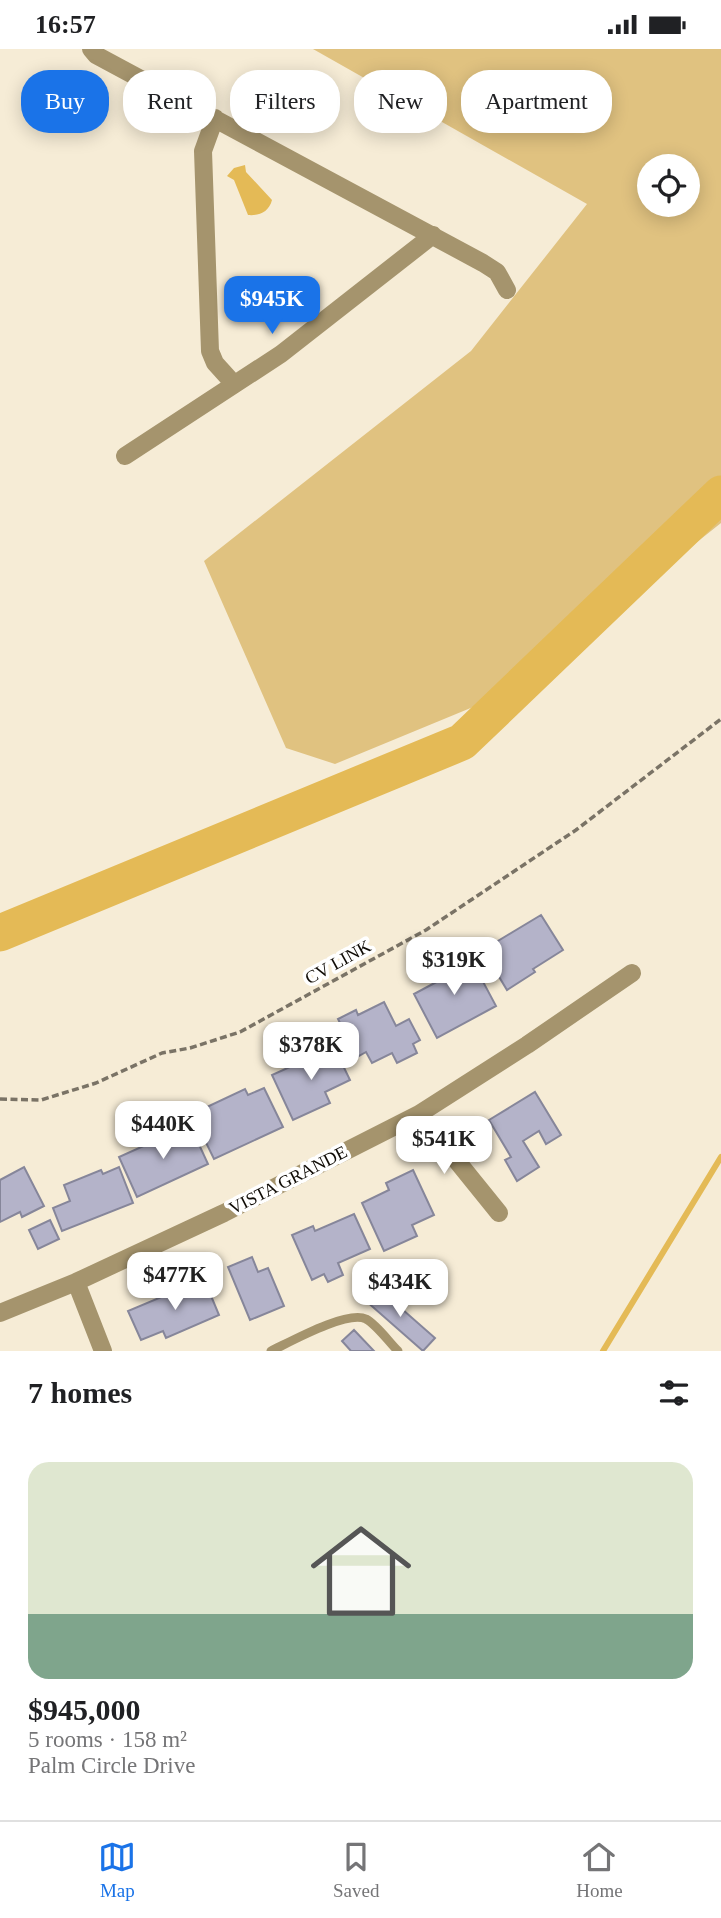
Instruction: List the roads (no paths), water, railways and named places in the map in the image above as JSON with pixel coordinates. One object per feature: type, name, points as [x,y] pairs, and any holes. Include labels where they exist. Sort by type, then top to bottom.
[{"type":"street","points":[[92,49],[96,55],[124,70]]},
{"type":"street","points":[[216,119],[497,272],[507,290]]},
{"type":"street","points":[[209,133],[202,151],[210,351],[215,363],[234,384]]},
{"type":"street","points":[[125,456],[281,353],[433,235]]},
{"type":"street","name":"VISTA GRANDE","points":[[0,1314],[76,1282],[234,1208],[419,1114],[632,973]]},
{"type":"street","points":[[419,1114],[499,1213]]},
{"type":"street","points":[[76,1282],[103,1351]]},
{"type":"lane","points":[[271,1351],[341,1320],[357,1317],[367,1320],[398,1351]]},
{"type":"waterway","points":[[0,933],[462,742],[721,494]]},
{"type":"waterway","points":[[603,1351],[721,1157]]}]
